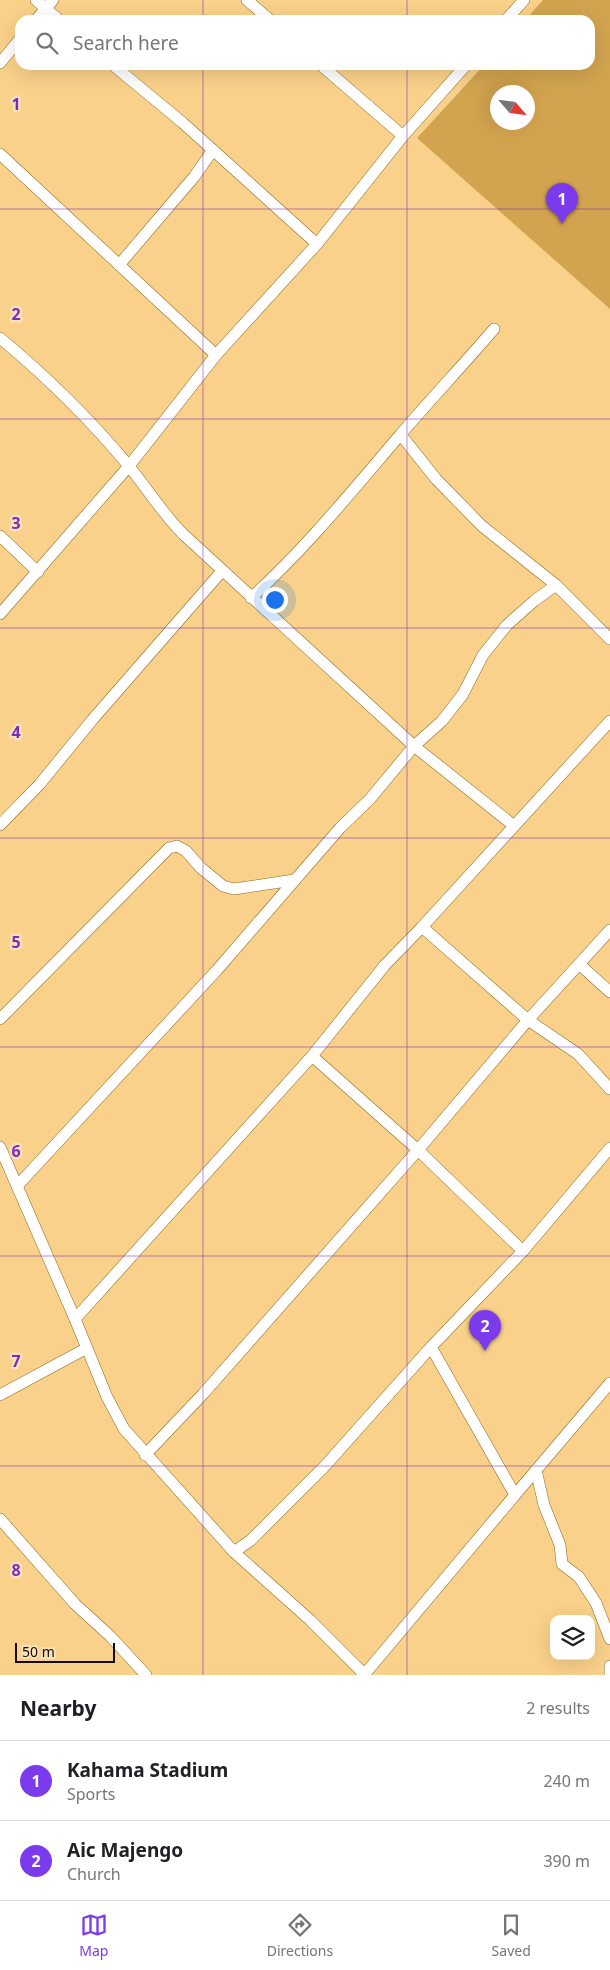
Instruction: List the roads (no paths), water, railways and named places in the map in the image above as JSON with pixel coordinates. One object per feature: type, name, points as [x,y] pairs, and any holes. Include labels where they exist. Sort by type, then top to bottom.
[{"type":"street","points":[[36,0],[49,4],[56,15]]},
{"type":"street","points":[[247,0],[264,15]]},
{"type":"street","points":[[510,15],[524,0]]},
{"type":"street","points":[[40,15],[49,4]]},
{"type":"street","points":[[0,63],[15,45]]},
{"type":"street","points":[[119,70],[213,150],[317,244]]},
{"type":"street","points":[[327,70],[402,136]]},
{"type":"street","points":[[0,614],[129,466],[216,355],[317,244],[402,136],[461,70]]},
{"type":"street","points":[[119,265],[194,177],[213,150]]},
{"type":"street","points":[[0,154],[216,355]]},
{"type":"street","points":[[251,598],[287,565],[343,504],[494,329]]},
{"type":"street","points":[[0,338],[75,404],[129,466],[171,522],[222,571],[414,746],[513,825]]},
{"type":"street","points":[[401,435],[436,479],[482,526],[556,586],[610,639]]},
{"type":"street","points":[[0,536],[38,572]]},
{"type":"street","points":[[0,825],[39,784],[222,571]]},
{"type":"street","points":[[18,1185],[217,970],[340,828],[370,799],[414,746],[442,720],[463,694],[483,655],[507,625],[534,601],[556,586]]},
{"type":"street","points":[[76,1319],[312,1056],[385,964],[422,927],[513,825],[610,721]]},
{"type":"street","points":[[0,1019],[169,848],[176,846],[186,851],[201,868],[223,886],[234,889],[294,880]]},
{"type":"street","points":[[422,927],[528,1020],[578,1054],[610,1089]]},
{"type":"street","points":[[145,1455],[203,1394],[418,1150],[528,1020],[610,930]]},
{"type":"street","points":[[579,964],[610,992]]},
{"type":"street","points":[[312,1056],[418,1150],[523,1251]]},
{"type":"street","points":[[0,1146],[76,1319],[107,1397],[124,1430],[234,1552],[310,1620],[365,1675],[610,1383]]},
{"type":"street","points":[[234,1552],[251,1540],[324,1466],[431,1347],[523,1251],[610,1148]]},
{"type":"street","points":[[431,1347],[515,1495]]},
{"type":"street","points":[[0,1395],[87,1348]]},
{"type":"street","points":[[536,1470],[544,1506],[560,1545],[562,1564],[580,1577],[596,1603],[610,1639]]},
{"type":"street","points":[[0,1519],[75,1604],[110,1636],[146,1675]]},
{"type":"street","points":[[610,1666],[610,1675]]},
{"type":"place","name":"Kahama Stadium","points":[[562,224]]},
{"type":"place","name":"Aic Majengo","points":[[485,1351]]}]
